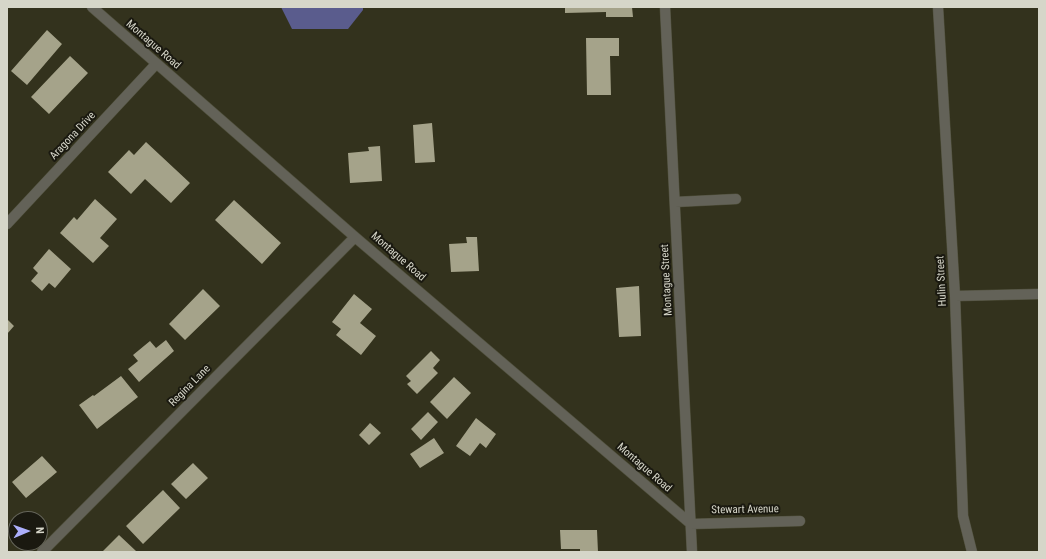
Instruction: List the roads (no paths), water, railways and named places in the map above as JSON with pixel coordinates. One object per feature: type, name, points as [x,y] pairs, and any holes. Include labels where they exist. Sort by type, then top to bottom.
[{"type":"street","name":"Montague Road","points":[[92,7],[355,237],[690,524]]},
{"type":"street","name":"Montague Street","points":[[665,7],[692,552]]},
{"type":"street","name":"Hulin Street","points":[[938,7],[955,296],[963,516],[972,552]]},
{"type":"street","name":"Aragona Drive","points":[[7,224],[156,64]]},
{"type":"street","points":[[675,202],[736,200]]},
{"type":"street","name":"Regina Lane","points":[[42,552],[355,237]]},
{"type":"street","points":[[955,296],[1039,294]]},
{"type":"street","name":"Stewart Avenue","points":[[690,524],[800,521]]}]
